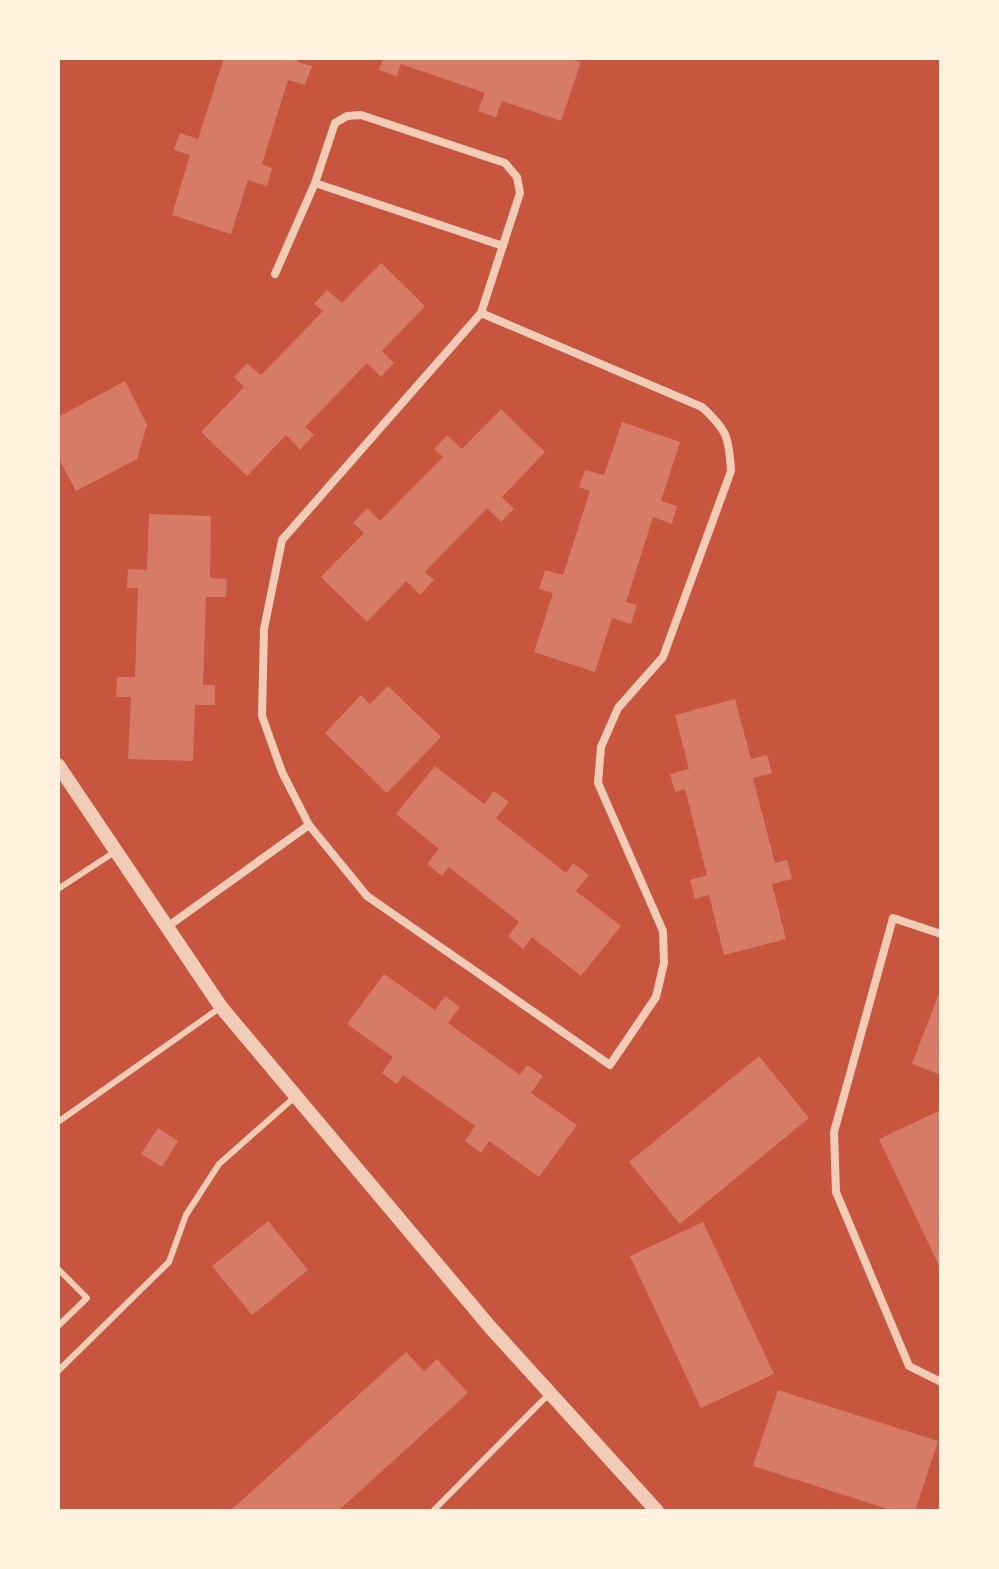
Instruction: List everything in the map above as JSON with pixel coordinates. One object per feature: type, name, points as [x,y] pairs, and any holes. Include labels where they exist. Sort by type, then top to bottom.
[{"type":"street","points":[[275,274],[315,183],[335,123],[347,116],[361,115],[376,119],[505,163],[517,177],[520,193],[481,313],[282,540],[264,629],[262,716],[282,772],[309,825],[367,896],[610,1065],[656,997],[664,963],[663,931],[598,783],[601,747],[618,708],[663,657],[731,471],[730,450],[722,425],[702,407],[481,313]]},
{"type":"street","points":[[315,183],[503,246]]},
{"type":"street","points":[[58,765],[221,1007],[490,1327],[657,1511]]},
{"type":"street","points":[[167,927],[309,825]]},
{"type":"street","points":[[941,934],[893,918],[834,1132],[836,1192],[909,1366],[941,1382]]},
{"type":"lane","points":[[58,889],[116,851]]},
{"type":"lane","points":[[58,1122],[221,1007]]},
{"type":"lane","points":[[58,1371],[169,1262],[186,1215],[219,1164],[296,1096]]},
{"type":"lane","points":[[58,1269],[87,1298],[58,1326]]},
{"type":"lane","points":[[433,1511],[550,1393]]},
{"type":"building","points":[[224,58],[299,58],[298,62],[312,66],[305,85],[288,80],[262,164],[272,168],[267,186],[248,180],[231,234],[172,215],[190,155],[174,150],[180,133],[198,139]]},
{"type":"building","points":[[383,58],[568,58],[581,62],[561,121],[502,101],[496,117],[478,111],[485,93],[401,64],[397,76],[379,70]]},
{"type":"building","points":[[381,263],[425,306],[382,351],[394,363],[381,377],[367,363],[305,427],[314,435],[300,450],[286,435],[247,476],[201,432],[244,387],[234,377],[247,363],[261,375],[323,311],[314,304],[327,290],[342,303]]},
{"type":"building","points":[[125,381],[147,425],[137,459],[76,491],[58,457],[58,417]]},
{"type":"building","points":[[501,409],[545,452],[502,497],[514,509],[501,522],[487,508],[425,572],[434,580],[420,595],[406,581],[367,622],[321,577],[364,533],[353,523],[367,508],[380,521],[443,457],[434,449],[447,435],[462,449]]},
{"type":"building","points":[[622,422],[680,442],[661,501],[677,506],[672,524],[653,517],[626,602],[637,605],[631,624],[612,618],[595,672],[534,652],[553,593],[539,589],[545,570],[563,575],[590,491],[579,487],[585,470],[604,475]]},
{"type":"building","points":[[149,514],[211,516],[210,578],[227,579],[226,597],[206,597],[203,685],[215,685],[215,705],[195,705],[193,761],[128,759],[131,697],[116,697],[117,677],[135,677],[138,588],[127,588],[128,569],[147,570]]},
{"type":"building","points":[[388,686],[441,737],[387,793],[325,733],[361,695],[370,704]]},
{"type":"building","points":[[735,699],[751,759],[767,755],[772,773],[753,778],[775,863],[787,860],[792,879],[772,884],[786,939],[724,955],[709,895],[695,899],[690,880],[707,875],[685,789],[675,792],[670,774],[689,769],[675,715]]},
{"type":"building","points":[[435,766],[484,804],[494,791],[509,802],[496,818],[566,873],[573,863],[589,875],[576,891],[621,926],[581,976],[532,937],[523,949],[508,936],[519,922],[449,867],[442,876],[427,864],[439,849],[396,814]]},
{"type":"building","points":[[384,974],[435,1010],[445,996],[460,1007],[448,1023],[520,1075],[527,1065],[543,1076],[531,1093],[577,1125],[539,1177],[489,1141],[481,1153],[465,1141],[475,1126],[403,1075],[397,1084],[382,1073],[393,1057],[347,1024]]},
{"type":"building","points":[[941,988],[941,1075],[912,1064]]},
{"type":"building","points":[[759,1056],[809,1118],[680,1224],[629,1162]]},
{"type":"building","points":[[941,1110],[941,1270],[879,1139]]},
{"type":"building","points":[[158,1128],[178,1141],[162,1167],[141,1154]]},
{"type":"building","points":[[268,1221],[308,1270],[252,1315],[212,1266]]},
{"type":"building","points":[[703,1222],[774,1374],[701,1408],[630,1256]]},
{"type":"building","points":[[406,1352],[424,1371],[437,1359],[468,1393],[338,1511],[230,1511]]},
{"type":"building","points":[[778,1390],[938,1441],[915,1511],[894,1511],[753,1466]]}]
